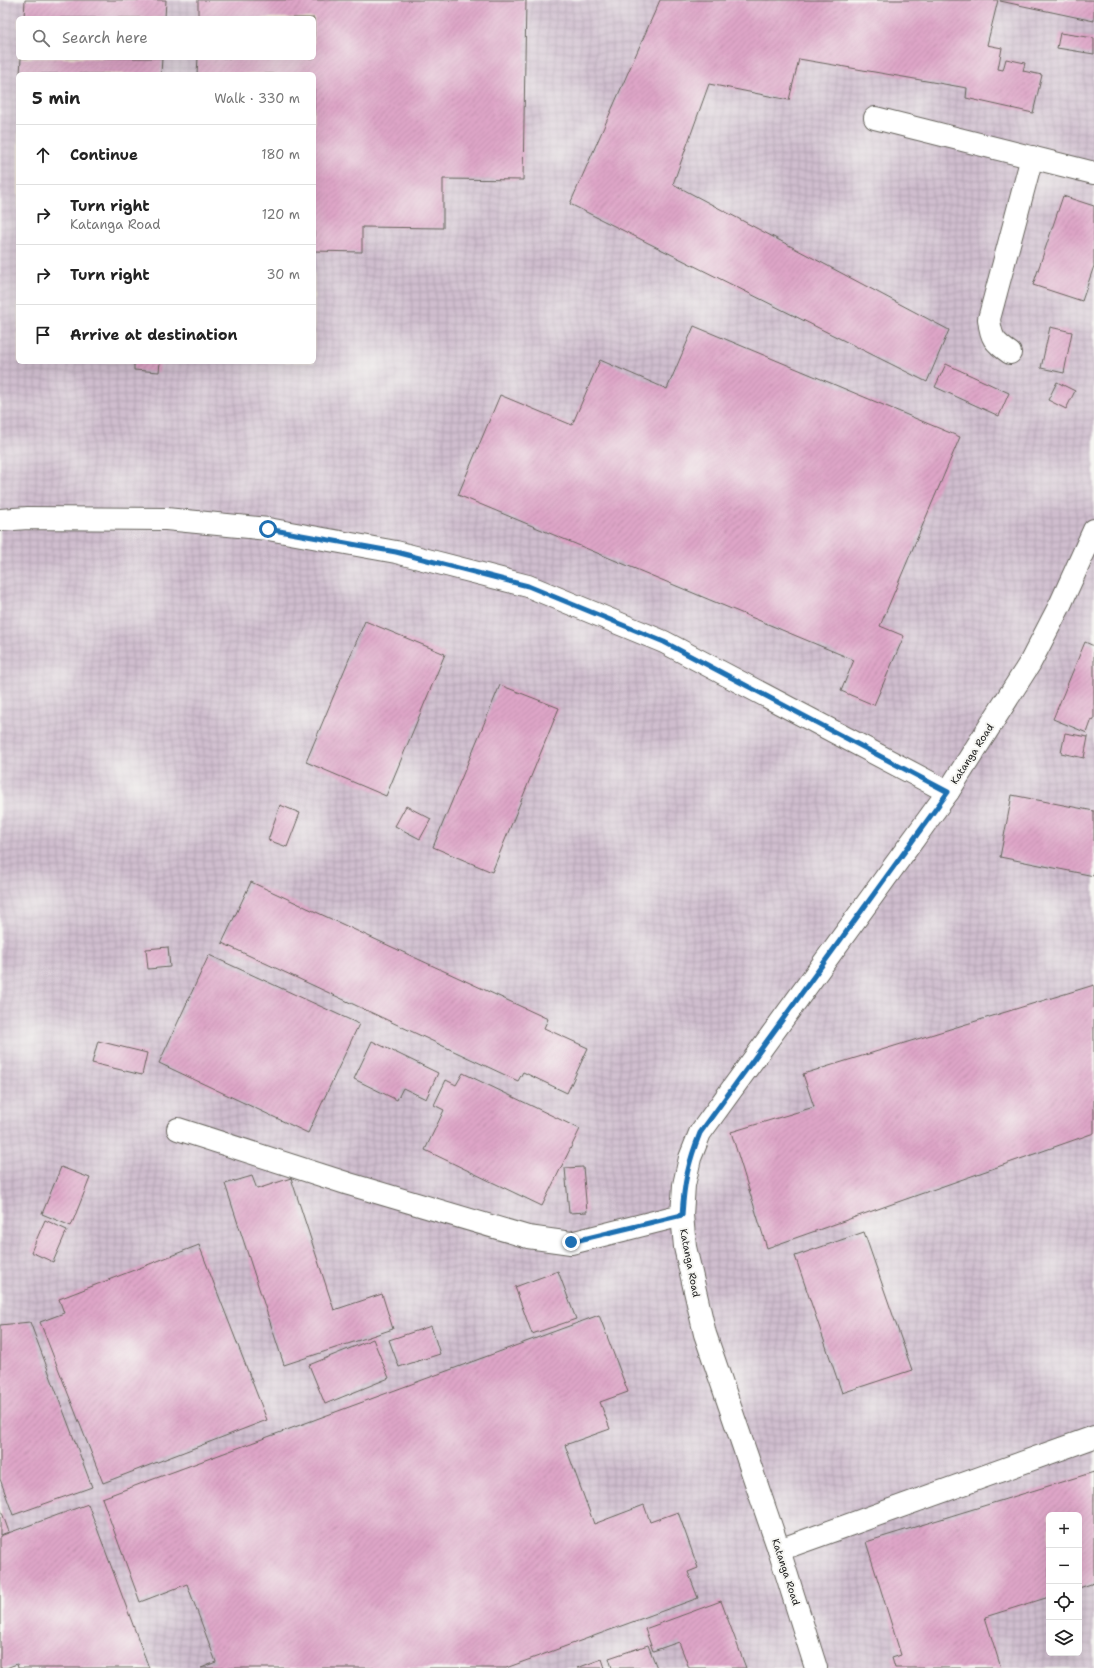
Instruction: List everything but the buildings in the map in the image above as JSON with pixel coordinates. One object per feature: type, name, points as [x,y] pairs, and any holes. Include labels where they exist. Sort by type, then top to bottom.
[{"type":"street","points":[[875,118],[1094,173]]},
{"type":"street","points":[[1010,353],[997,344],[990,334],[989,319],[1032,157]]},
{"type":"street","points":[[0,520],[28,518],[166,519],[268,529],[396,552],[528,586],[664,642],[948,792]]},
{"type":"street","name":"Katanga Road","points":[[816,1668],[779,1550],[705,1334],[686,1247],[682,1215],[684,1185],[690,1158],[700,1133],[948,792],[1030,663],[1060,605],[1094,530]]},
{"type":"street","points":[[178,1129],[349,1184],[528,1238],[571,1242],[682,1215]]},
{"type":"street","points":[[779,1550],[1094,1437]]},
{"type":"shaded area","points":[[0,0],[1094,0],[1094,1668],[0,1668]]},
{"type":"route","points":[[268,529],[396,552],[528,586],[664,642],[948,792],[700,1133],[690,1158],[684,1185],[682,1215],[571,1242]]}]
